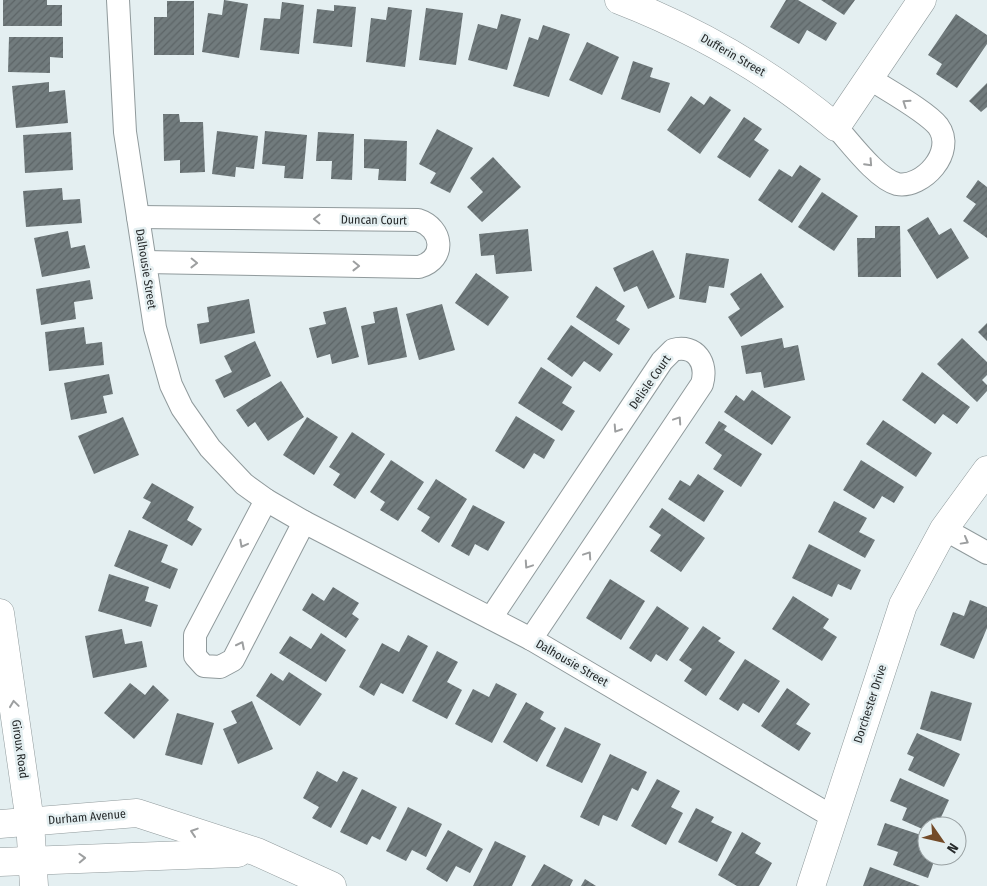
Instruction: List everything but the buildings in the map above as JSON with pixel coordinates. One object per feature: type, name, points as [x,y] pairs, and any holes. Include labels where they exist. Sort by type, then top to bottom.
[{"type":"street","name":"Dalhousie Street","points":[[118,0],[123,105],[145,262],[162,357],[171,385],[182,408],[210,448],[225,465],[266,500],[304,522],[531,639],[833,817]]},
{"type":"street","name":"Dufferin Street","points":[[619,0],[676,24],[732,52],[781,84],[836,127],[878,172],[892,182],[907,184],[936,165],[943,152],[944,145],[937,125],[870,78]]},
{"type":"street","points":[[836,127],[922,0]]},
{"type":"street","name":"Duncan Court","points":[[138,216],[418,220],[431,227],[439,238],[440,245],[431,262],[425,266],[413,268],[145,262]]},
{"type":"street","name":"Delisle Court","points":[[492,618],[662,361],[673,350],[686,349],[694,351],[704,368],[702,384],[531,639]]},
{"type":"street","name":"Dorchester Drive","points":[[810,886],[893,632],[916,578],[944,529],[987,470]]},
{"type":"street","points":[[266,500],[195,635],[195,656],[204,666],[220,667],[232,660],[304,522]]},
{"type":"street","points":[[944,529],[987,553]]},
{"type":"street","name":"Giroux Road","points":[[0,613],[30,822],[33,873]]},
{"type":"street","name":"Durham Avenue","points":[[0,824],[137,813],[258,852],[332,886]]},
{"type":"street","name":"Durham Avenue","points":[[0,862],[33,873],[258,852]]}]
